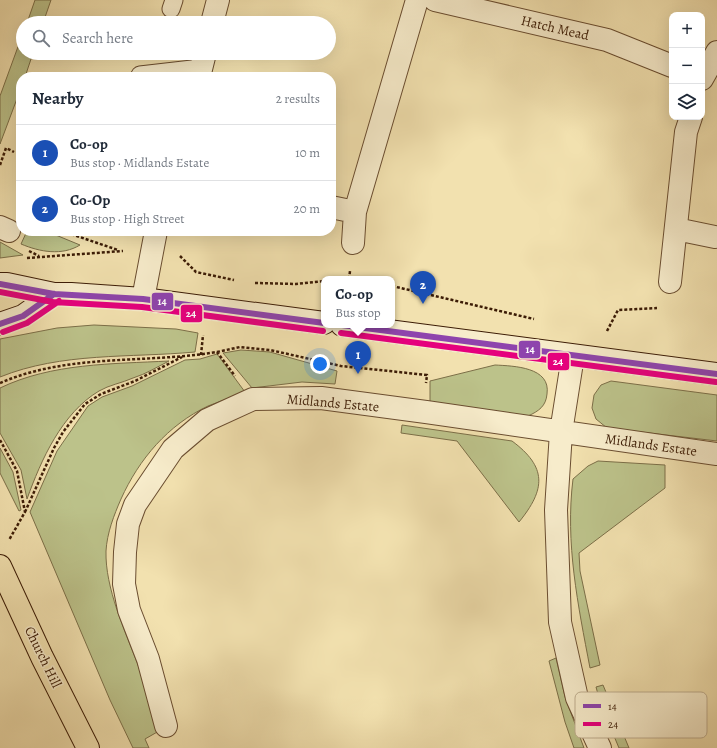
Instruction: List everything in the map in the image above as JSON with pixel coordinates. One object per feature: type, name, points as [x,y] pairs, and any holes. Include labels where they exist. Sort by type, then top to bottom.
[{"type":"main road","name":"Church Hill","points":[[0,566],[42,657],[88,748]]},
{"type":"street","points":[[214,16],[218,0]]},
{"type":"street","points":[[353,243],[355,212],[417,0]]},
{"type":"street","name":"Hatch Mead","points":[[435,0],[607,40],[669,65]]},
{"type":"street","points":[[705,73],[717,52]]},
{"type":"street","points":[[670,282],[686,132],[690,120]]},
{"type":"street","points":[[336,208],[355,212]]},
{"type":"street","points":[[676,229],[715,237]]},
{"type":"street","points":[[143,299],[155,236]]},
{"type":"street","points":[[0,284],[7,284],[54,294],[143,299],[321,323]]},
{"type":"street","points":[[0,324],[23,316],[54,294]]},
{"type":"street","points":[[364,328],[717,374]]},
{"type":"street","points":[[573,356],[562,432],[556,510],[560,622],[576,692]]},
{"type":"street","name":"Midlands Estate","points":[[166,726],[148,659],[129,610],[124,584],[128,524],[135,506],[173,450],[207,420],[253,399],[321,398],[717,454]]},
{"type":"street","points":[[595,738],[600,748]]},
{"type":"lane","points":[[161,72],[202,66]]},
{"type":"path","points":[[0,165],[6,148],[14,152]]},
{"type":"path","points":[[24,258],[122,251],[77,236]]},
{"type":"path","points":[[180,256],[196,272],[238,281]]},
{"type":"path","points":[[253,283],[296,284],[321,281]]},
{"type":"path","points":[[599,332],[607,333],[618,310],[668,308],[670,282]]},
{"type":"path","points":[[395,287],[538,320]]},
{"type":"path","points":[[0,383],[23,374],[54,366],[100,360],[184,356],[217,352],[240,347],[263,349],[342,366]]},
{"type":"path","points":[[217,352],[253,399]]},
{"type":"path","points":[[7,542],[25,512],[54,448],[63,432],[85,404],[101,394],[135,381],[184,356]]},
{"type":"path","points":[[0,440],[17,471],[25,512]]},
{"type":"green space","points":[[35,0],[51,0],[45,16],[29,16]]},
{"type":"green space","points":[[16,52],[16,60],[31,60],[27,72],[16,72],[16,101],[0,144],[0,96]]},
{"type":"green space","points":[[25,236],[58,236],[80,245],[66,251],[51,252],[21,244]]},
{"type":"green space","points":[[0,242],[23,255],[0,258]]},
{"type":"green space","points":[[94,325],[176,329],[198,333],[195,352],[96,357],[47,363],[0,377],[0,339],[57,328]]},
{"type":"green space","points":[[241,350],[270,352],[337,371],[335,384],[302,382],[252,388],[223,353]]},
{"type":"green space","points":[[217,354],[245,392],[208,406],[194,414],[180,423],[156,445],[128,484],[111,524],[108,538],[106,551],[107,565],[112,594],[141,673],[159,731],[145,739],[149,748],[133,748],[110,700],[30,512],[57,451],[88,406],[102,397],[132,386],[185,360],[200,359]]},
{"type":"green space","points":[[169,361],[142,374],[103,389],[86,400],[74,412],[54,439],[46,453],[27,499],[21,470],[0,433],[0,388],[20,380],[61,369],[104,364]]},
{"type":"green space","points":[[495,365],[521,367],[537,373],[543,378],[547,385],[547,394],[545,402],[541,408],[528,416],[430,402],[430,381]]},
{"type":"green space","points":[[611,381],[717,395],[717,441],[607,428],[596,419],[592,408],[594,395],[601,385]]},
{"type":"green space","points":[[402,425],[512,441],[532,460],[537,469],[539,479],[538,489],[528,510],[519,522],[457,441],[401,433]]},
{"type":"green space","points":[[0,448],[13,472],[21,510],[19,511],[0,473]]},
{"type":"green space","points":[[598,461],[665,465],[665,488],[579,553],[580,571],[600,665],[590,668],[574,574],[571,503],[573,479],[588,466]]},
{"type":"green space","points":[[556,658],[565,697],[575,724],[575,738],[580,738],[584,748],[574,748],[565,722],[549,661]]},
{"type":"green space","points":[[603,685],[606,692],[597,692],[596,687]]},
{"type":"green space","points":[[615,738],[625,738],[629,748],[619,748]]},
{"type":"transit line","name":"14","points":[[0,284],[54,294],[143,299],[321,323]]},
{"type":"transit line","name":"24","points":[[0,292],[53,302],[142,307],[323,331]]},
{"type":"transit line","name":"14","points":[[0,324],[23,316],[54,294]]},
{"type":"transit line","name":"24","points":[[3,332],[27,323],[59,301]]},
{"type":"transit line","name":"14","points":[[365,328],[717,374]]},
{"type":"transit line","name":"24","points":[[341,333],[716,382]]},
{"type":"place","name":"Co-Op","points":[[423,304]]},
{"type":"place","name":"Co-op","points":[[358,374]]}]
